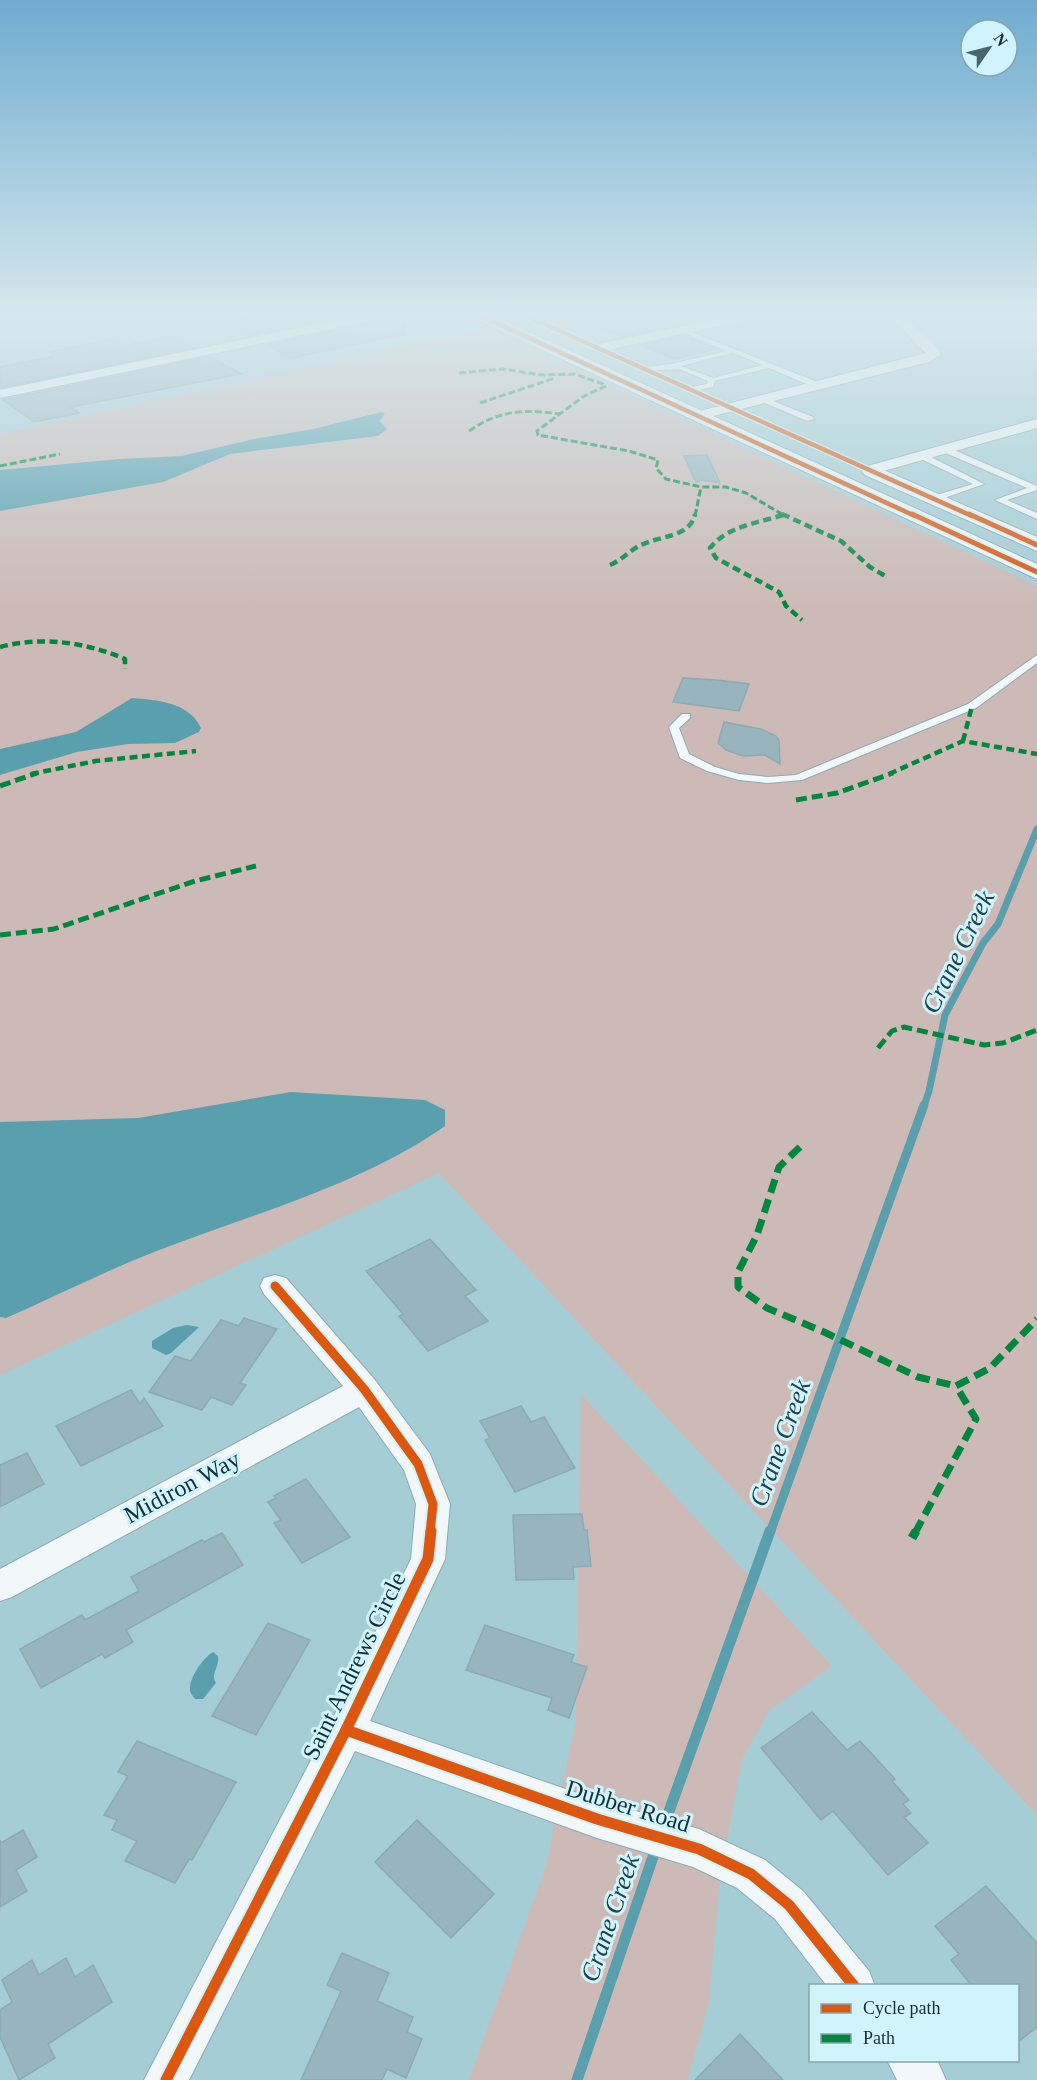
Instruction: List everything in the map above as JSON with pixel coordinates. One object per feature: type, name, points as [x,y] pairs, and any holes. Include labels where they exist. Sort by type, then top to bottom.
[{"type":"main road","points":[[686,411],[1033,568]]},
{"type":"main road","points":[[739,411],[1037,545]]},
{"type":"main road","points":[[780,453],[830,468],[869,470]]},
{"type":"street","points":[[697,416],[712,411]]},
{"type":"street","points":[[869,470],[1037,423]]},
{"type":"street","name":"Saint Andrews Circle","points":[[166,2080],[346,1730],[428,1559],[433,1504],[418,1464],[364,1389],[275,1286]]},
{"type":"street","name":"Midiron Way","points":[[0,1586],[364,1389]]},
{"type":"street","name":"Dubber Road","points":[[346,1730],[597,1819],[699,1849],[752,1874],[789,1905],[852,1984]]},
{"type":"lane","points":[[793,411],[810,418]]},
{"type":"lane","points":[[944,449],[1035,488],[999,500],[1037,516]]},
{"type":"lane","points":[[920,455],[980,484],[933,498]]},
{"type":"lane","points":[[686,716],[674,727],[684,756],[704,768],[752,780],[776,781],[798,778],[972,706],[1037,658]]},
{"type":"shaded area","points":[[106,411],[665,411],[1037,586],[1037,1815],[439,1173],[0,1375],[0,434]]},
{"type":"shaded area","points":[[581,1394],[832,1666],[769,1711],[742,1759],[720,1878],[709,2002],[688,2080],[469,2080],[546,1866],[576,1720]]},
{"type":"water","points":[[381,412],[385,413],[380,421],[387,429],[378,436],[230,454],[163,482],[0,511],[0,470],[182,456],[254,439],[313,429]]},
{"type":"water","points":[[132,698],[171,704],[189,713],[201,728],[199,732],[175,743],[128,744],[77,752],[0,775],[0,749],[76,732]]},
{"type":"water","points":[[291,1092],[425,1100],[445,1110],[445,1126],[383,1163],[316,1193],[156,1251],[6,1318],[0,1317],[0,1122],[138,1118]]},
{"type":"water","points":[[187,1325],[199,1327],[171,1353],[166,1355],[152,1348],[152,1341],[173,1328]]},
{"type":"water","points":[[213,1652],[218,1656],[214,1676],[216,1683],[203,1699],[195,1699],[190,1691],[194,1674],[201,1663]]},
{"type":"building","points":[[19,411],[76,411],[79,413],[34,422]]},
{"type":"building","points":[[707,455],[720,483],[703,480],[696,482],[684,456]]},
{"type":"building","points":[[683,678],[749,684],[739,711],[673,702]]},
{"type":"building","points":[[724,722],[761,729],[776,736],[779,740],[780,764],[765,755],[743,756],[726,750],[718,743]]},
{"type":"building","points":[[430,1239],[476,1290],[465,1296],[488,1321],[428,1351],[399,1316],[403,1314],[366,1271]]},
{"type":"building","points":[[244,1318],[277,1329],[240,1383],[246,1385],[232,1405],[211,1397],[202,1410],[149,1392],[175,1356],[191,1361],[221,1320],[239,1326]]},
{"type":"building","points":[[131,1390],[140,1404],[144,1398],[163,1426],[81,1466],[56,1426]]},
{"type":"building","points":[[521,1406],[531,1422],[544,1417],[575,1468],[515,1492],[485,1440],[490,1438],[480,1421]]},
{"type":"building","points":[[27,1453],[44,1484],[0,1507],[0,1465]]},
{"type":"building","points":[[306,1479],[350,1537],[302,1563],[274,1523],[281,1520],[268,1502],[276,1498],[274,1496]]},
{"type":"building","points":[[582,1514],[584,1530],[587,1530],[591,1566],[573,1567],[574,1579],[516,1580],[513,1515]]},
{"type":"building","points":[[222,1533],[243,1565],[126,1630],[133,1642],[105,1658],[102,1654],[41,1688],[20,1649],[82,1615],[85,1620],[139,1591],[131,1577],[202,1540],[204,1542]]},
{"type":"building","points":[[268,1623],[310,1640],[256,1735],[212,1716]]},
{"type":"building","points":[[485,1625],[574,1655],[571,1662],[587,1667],[569,1718],[548,1710],[552,1698],[466,1670]]},
{"type":"building","points":[[812,1712],[847,1750],[860,1741],[895,1779],[892,1781],[909,1800],[903,1804],[911,1813],[904,1817],[928,1843],[888,1875],[833,1811],[821,1820],[761,1748]]},
{"type":"building","points":[[137,1741],[236,1782],[192,1860],[189,1859],[175,1883],[125,1861],[137,1841],[112,1830],[117,1820],[104,1815],[128,1776],[118,1772]]},
{"type":"building","points":[[417,1820],[494,1894],[451,1938],[375,1862]]},
{"type":"building","points":[[23,1830],[37,1857],[16,1870],[27,1891],[0,1907],[0,1840],[1,1843]]},
{"type":"building","points":[[986,1886],[1037,1943],[1037,2027],[1019,2041],[1019,1984],[970,1984],[951,1960],[959,1954],[935,1926]]},
{"type":"building","points":[[342,1953],[389,1973],[377,2001],[413,2017],[407,2032],[422,2039],[406,2078],[387,2069],[382,2080],[301,2080],[341,1991],[327,1985]]},
{"type":"building","points":[[66,1958],[75,1977],[93,1965],[112,2002],[48,2044],[55,2058],[19,2080],[0,2037],[0,2010],[12,2002],[2,1980],[32,1960],[39,1975]]},
{"type":"building","points":[[740,2034],[783,2080],[695,2080]]},
{"type":"waterway","name":"Crane Creek","points":[[924,1106],[945,1015],[983,943],[998,924],[1037,829]]},
{"type":"waterway","name":"Crane Creek","points":[[770,1533],[924,1105]]},
{"type":"waterway","name":"Crane Creek","points":[[663,1828],[770,1531]]},
{"type":"waterway","name":"Crane Creek","points":[[577,2080],[657,1845]]},
{"type":"marked path","points":[[469,431],[491,417],[512,411]]},
{"type":"marked path","points":[[535,411],[560,414]]},
{"type":"marked path","points":[[564,411],[537,431],[538,435],[629,451],[658,460],[656,468],[666,479],[701,487],[726,487],[746,493],[783,515],[841,541],[870,567],[887,577]]},
{"type":"marked path","points":[[0,466],[60,454]]},
{"type":"marked path","points":[[610,565],[622,560],[640,545],[687,529],[694,521],[701,487]]},
{"type":"marked path","points":[[783,515],[732,531],[715,541],[710,548],[716,558],[779,592],[786,606],[802,620]]},
{"type":"marked path","points":[[0,647],[30,641],[63,642],[96,648],[125,659],[125,669]]},
{"type":"marked path","points":[[963,741],[972,706]]},
{"type":"marked path","points":[[796,800],[837,793],[892,773],[963,741],[1037,754]]},
{"type":"marked path","points":[[0,786],[71,764],[196,751]]},
{"type":"marked path","points":[[0,935],[54,929],[195,881],[256,866]]},
{"type":"marked path","points":[[878,1048],[892,1031],[904,1027],[984,1045],[1003,1043],[1037,1030]]},
{"type":"marked path","points":[[800,1147],[779,1167],[757,1235],[738,1272],[738,1287],[767,1308],[824,1332],[918,1377],[956,1386]]},
{"type":"marked path","points":[[912,1538],[976,1419],[956,1386],[990,1368],[1037,1319]]},
{"type":"cycle path","points":[[688,411],[1037,572]]},
{"type":"cycle path","points":[[738,411],[1037,545]]},
{"type":"cycle path","points":[[166,2080],[346,1730],[428,1559],[433,1504],[418,1464],[364,1389],[275,1286]]},
{"type":"cycle path","points":[[346,1730],[597,1819],[699,1849],[751,1874],[789,1905],[852,1984]]}]
